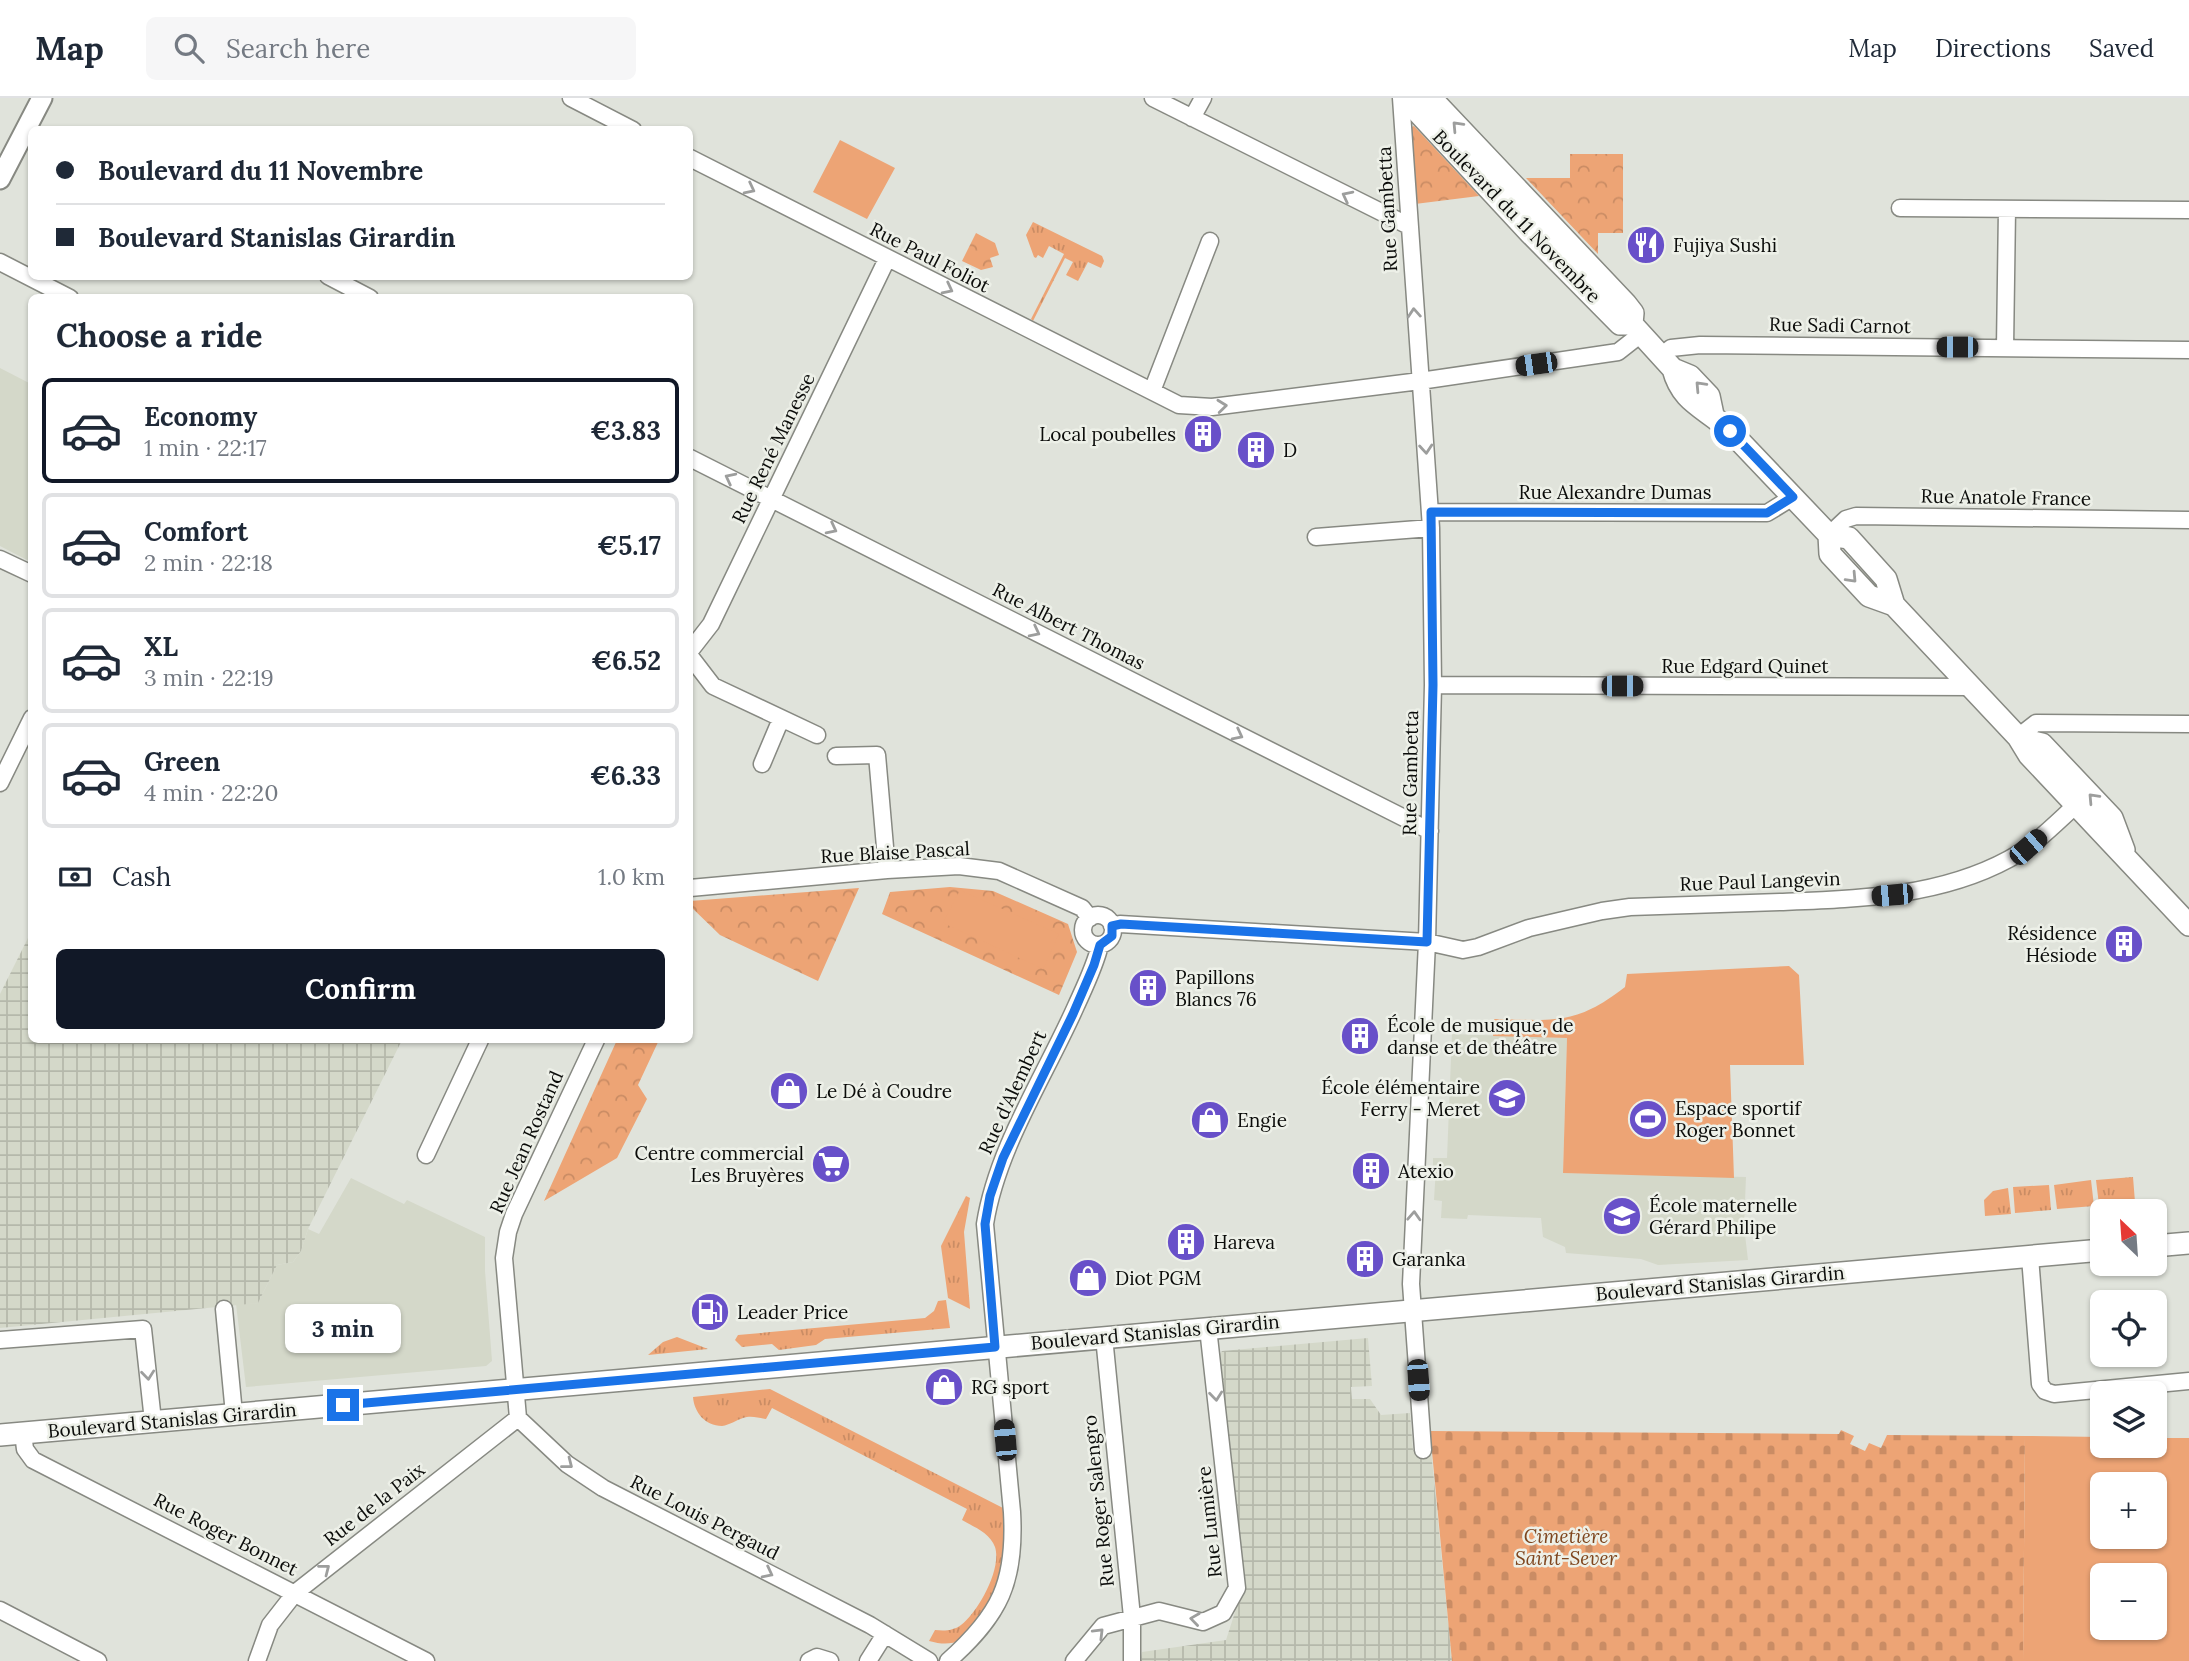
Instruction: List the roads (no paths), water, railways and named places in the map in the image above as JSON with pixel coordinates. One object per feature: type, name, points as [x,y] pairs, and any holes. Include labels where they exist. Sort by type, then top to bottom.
[{"type":"main road","name":"Boulevard du 11 Novembre","points":[[1409,98],[1415,109],[1530,233],[1620,324],[1636,329],[1667,363],[1677,385],[1697,408],[1713,415],[1829,535],[1849,538],[1886,579],[1894,605],[2019,738],[2029,755],[2189,925]]},
{"type":"main road","name":"Boulevard du 11 Novembre","points":[[1431,98],[1626,304],[1633,313],[1636,329]]},
{"type":"main road","name":"Boulevard du 11 Novembre","points":[[2019,738],[2042,744],[2112,818],[2126,856]]},
{"type":"main road","points":[[2167,1245],[2189,1243]]},
{"type":"main road","name":"Boulevard Stanislas Girardin","points":[[0,1435],[2090,1251]]},
{"type":"street","points":[[32,126],[43,98]]},
{"type":"street","points":[[571,98],[625,126]]},
{"type":"street","points":[[1153,98],[1409,226]]},
{"type":"street","points":[[1192,118],[1203,98]]},
{"type":"street","name":"Rue Gambetta","points":[[1401,98],[1431,520],[1433,685],[1430,831],[1411,1284],[1423,1450]]},
{"type":"street","points":[[0,179],[28,134]]},
{"type":"street","name":"Rue Paul Foliot","points":[[693,160],[887,259],[1190,408],[1420,382],[1618,352],[1636,329]]},
{"type":"street","points":[[1900,208],[2189,210]]},
{"type":"street","points":[[2005,348],[2007,209]]},
{"type":"street","points":[[1152,391],[1210,241]]},
{"type":"street","name":"Rue René Manesse","points":[[693,649],[711,624],[887,259]]},
{"type":"street","points":[[0,262],[28,276]]},
{"type":"street","points":[[35,280],[62,294]]},
{"type":"street","points":[[336,280],[362,294]]},
{"type":"street","name":"Rue Sadi Carnot","points":[[1667,363],[1671,348],[1700,345],[2189,349]]},
{"type":"street","name":"Rue Albert Thomas","points":[[693,460],[1430,831]]},
{"type":"street","name":"Rue Alexandre Dumas","points":[[1317,537],[1431,520],[1767,513],[1793,497]]},
{"type":"street","name":"Rue Anatole France","points":[[1829,535],[1846,519],[1856,516],[2189,520]]},
{"type":"street","points":[[0,559],[28,572]]},
{"type":"street","points":[[693,657],[713,686],[817,735]]},
{"type":"street","name":"Rue Edgard Quinet","points":[[1433,685],[1972,687]]},
{"type":"street","points":[[762,764],[781,719]]},
{"type":"street","points":[[2019,738],[2036,723],[2189,724]]},
{"type":"street","points":[[0,783],[28,726]]},
{"type":"street","points":[[836,756],[877,755],[887,870]]},
{"type":"street","name":"Rue Paul Langevin","points":[[1427,942],[1463,950],[1529,928],[1630,907],[1892,895],[1952,881],[2010,859],[2028,847],[2076,805]]},
{"type":"street","name":"Rue Blaise Pascal","points":[[693,888],[959,866],[999,870],[1082,908],[1090,918]]},
{"type":"street","points":[[1103,916],[1112,926],[1112,936],[1100,945],[1090,944],[1084,936],[1083,926],[1090,918],[1103,916]]},
{"type":"street","points":[[1112,926],[1121,924],[1427,942]]},
{"type":"street","name":"Rue d'Alembert","points":[[948,1661],[982,1628],[1000,1599],[1010,1569],[1012,1512],[985,1224],[990,1196],[1003,1158],[1073,1014],[1100,945]]},
{"type":"street","points":[[426,1156],[479,1043]]},
{"type":"street","name":"Rue Jean Rostand","points":[[516,1389],[505,1268],[508,1232],[595,1043]]},
{"type":"street","points":[[2030,1257],[2040,1384],[2045,1391],[2054,1394],[2189,1381]]},
{"type":"street","points":[[224,1309],[234,1414]]},
{"type":"street","name":"Rue Lumière","points":[[1132,1617],[1159,1611],[1203,1622],[1223,1613],[1237,1588],[1208,1328]]},
{"type":"street","points":[[0,1340],[143,1329],[153,1421]]},
{"type":"street","name":"Rue Roger Salengro","points":[[1104,1337],[1132,1617],[1132,1661]]},
{"type":"street","points":[[516,1389],[518,1418]]},
{"type":"street","name":"Rue de la Paix","points":[[257,1661],[270,1625],[295,1593],[518,1418]]},
{"type":"street","name":"Rue Louis Pergaud","points":[[518,1418],[567,1464],[603,1488],[886,1634],[929,1661]]},
{"type":"street","name":"Rue Roger Bonnet","points":[[23,1433],[25,1449],[33,1460],[426,1661]]},
{"type":"street","points":[[0,1610],[98,1661]]},
{"type":"street","points":[[1074,1661],[1103,1626],[1132,1617]]},
{"type":"street","points":[[868,1661],[886,1634]]},
{"type":"street","points":[[809,1661],[817,1657],[830,1661]]},
{"type":"place","name":"Fujiya Sushi","points":[[1646,245]]},
{"type":"place","name":"Local poubelles","points":[[1203,434]]},
{"type":"place","name":"D","points":[[1256,450]]},
{"type":"place","name":"Résidence Hésiode","points":[[2124,944]]},
{"type":"place","name":"Papillons Blancs 76","points":[[1148,988]]},
{"type":"place","name":"École de musique, de danse et de théâtre","points":[[1360,1036]]},
{"type":"place","name":"Le Dé à Coudre","points":[[789,1091]]},
{"type":"place","name":"École élémentaire Ferry - Meret","points":[[1507,1098]]},
{"type":"place","name":"Espace sportif Roger Bonnet","points":[[1648,1119]]},
{"type":"place","name":"Engie","points":[[1210,1120]]},
{"type":"place","name":"Centre commercial Les Bruyères","points":[[831,1164]]},
{"type":"place","name":"Atexio","points":[[1371,1171]]},
{"type":"place","name":"École maternelle Gérard Philipe","points":[[1622,1216]]},
{"type":"place","name":"Hareva","points":[[1186,1242]]},
{"type":"place","name":"Garanka","points":[[1365,1259]]},
{"type":"place","name":"Diot PGM","points":[[1088,1278]]},
{"type":"place","name":"Leader Price","points":[[710,1312]]},
{"type":"place","name":"RG sport","points":[[944,1387]]},
{"type":"park label","name":"Cimetière Saint-Sever","points":[[1566,1547]]}]
